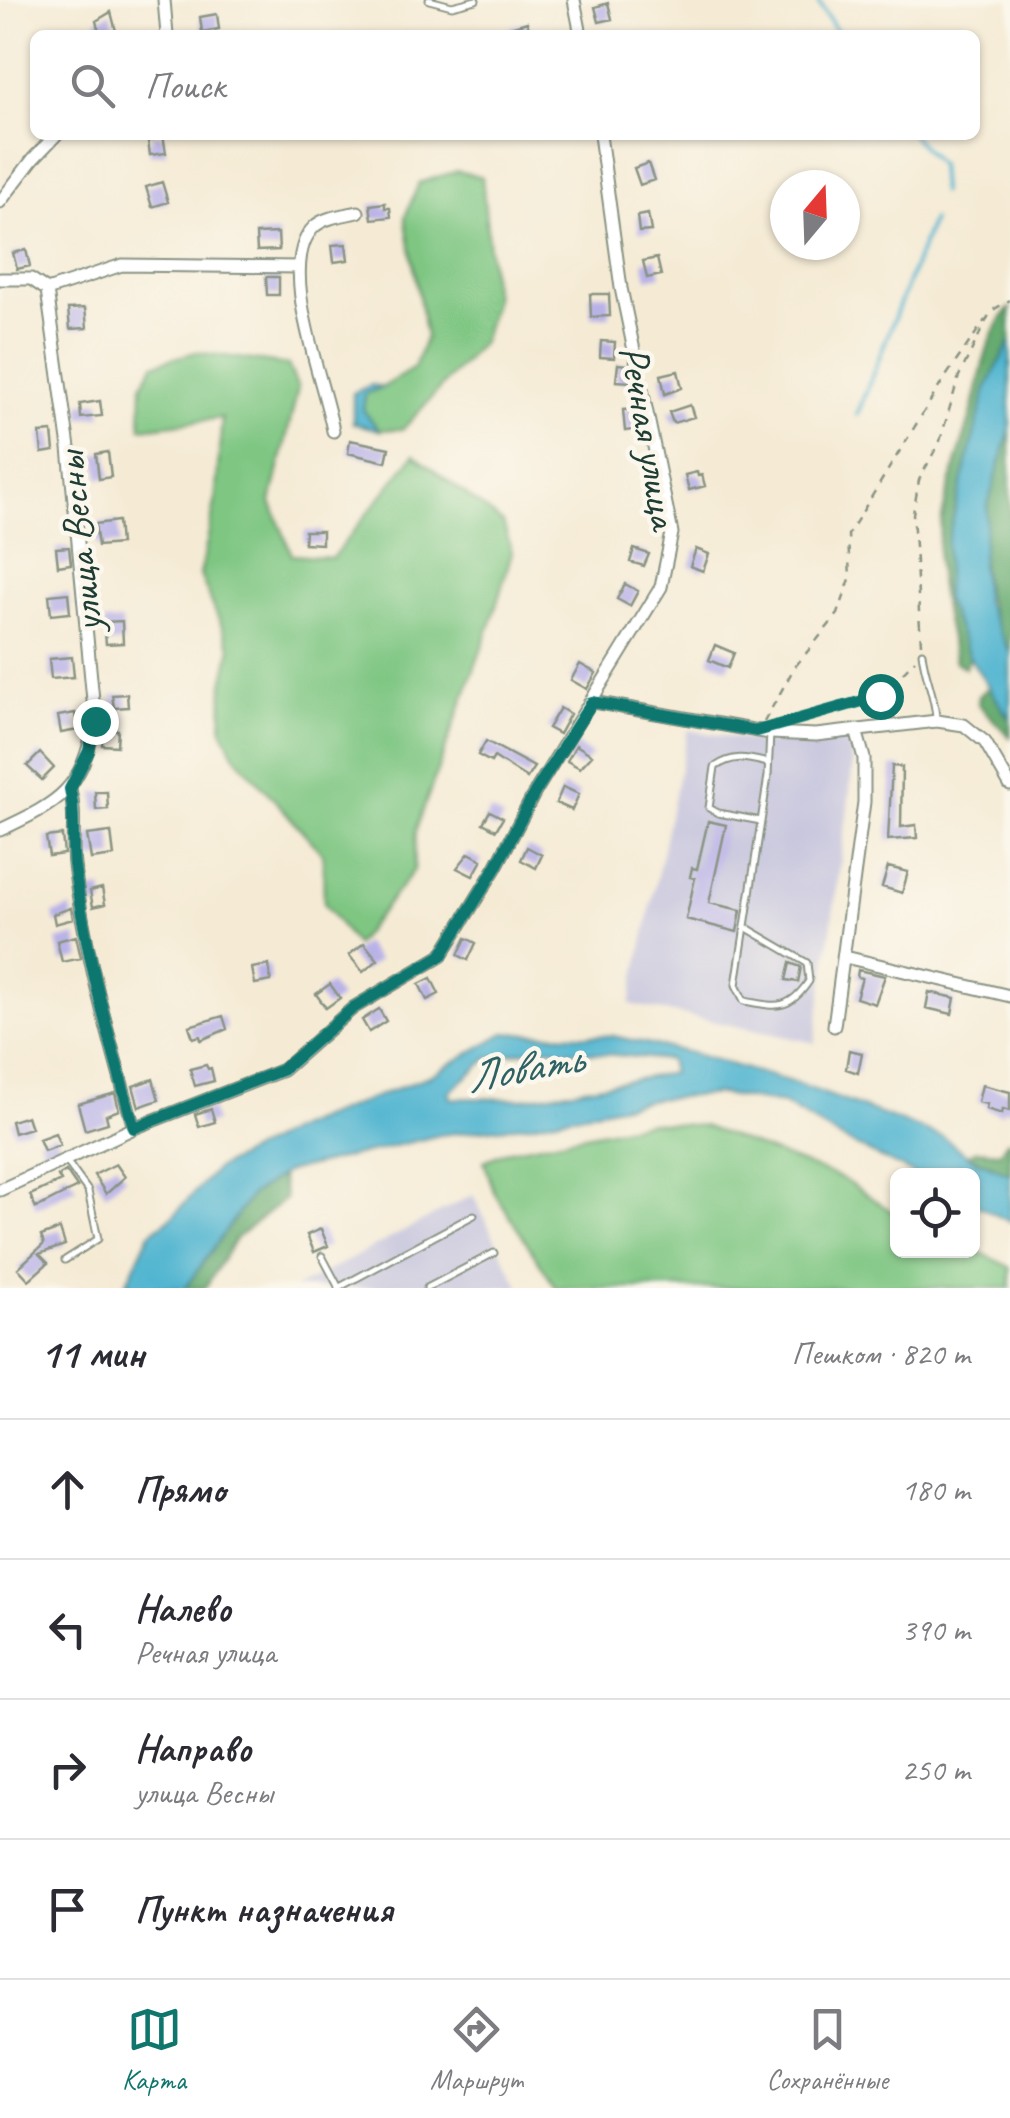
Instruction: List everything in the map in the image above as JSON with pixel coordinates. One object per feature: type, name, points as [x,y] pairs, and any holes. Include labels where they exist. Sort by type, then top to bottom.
[{"type":"street","points":[[164,0],[167,30]]},
{"type":"street","points":[[574,0],[580,30]]},
{"type":"street","points":[[0,202],[51,140]]},
{"type":"street","name":"Речная улица","points":[[0,1190],[134,1128],[282,1070],[353,1008],[441,956],[496,867],[535,792],[661,587],[672,534],[621,288],[601,140]]},
{"type":"street","points":[[333,431],[327,396],[309,345],[299,267],[301,243],[317,223],[358,212]]},
{"type":"street","points":[[0,279],[31,279],[47,290],[122,266],[299,267]]},
{"type":"street","name":"улица Весны","points":[[47,290],[71,468],[95,721],[89,751],[70,789],[75,808],[74,862],[106,1028],[134,1128]]},
{"type":"street","points":[[592,702],[764,732],[816,735],[936,721],[964,725],[985,742],[1010,786]]},
{"type":"street","points":[[834,1026],[864,802],[864,758],[856,730]]},
{"type":"street","points":[[0,830],[70,789]]},
{"type":"street","points":[[844,957],[1010,996]]},
{"type":"lane","points":[[430,0],[452,6],[476,0]]},
{"type":"lane","points":[[922,653],[926,684],[935,701],[936,721]]},
{"type":"lane","points":[[747,928],[807,963],[809,981],[798,996],[780,1007],[744,1001],[736,985],[762,821],[768,763],[764,732]]},
{"type":"lane","points":[[762,821],[709,808],[711,784],[715,766],[728,758],[745,757],[768,763]]},
{"type":"lane","points":[[65,1260],[98,1239],[88,1191],[66,1160]]},
{"type":"lane","points":[[322,1256],[339,1288],[474,1214]]},
{"type":"lane","points":[[426,1288],[494,1253]]},
{"type":"path","points":[[764,732],[794,668],[838,614],[850,578],[848,535],[944,378],[991,311],[1010,300]]},
{"type":"path","points":[[764,732],[880,696],[922,653],[913,514],[919,480],[940,441],[960,376],[991,311]]},
{"type":"shaded area","points":[[688,730],[768,743],[843,736],[850,749],[853,763],[847,817],[815,1043],[630,1004]]},
{"type":"shaded area","points":[[473,1195],[520,1288],[295,1288]]},
{"type":"green space","points":[[457,171],[482,177],[494,302],[482,342],[403,429],[379,430],[363,410],[365,394],[414,368],[426,337],[405,217],[419,183]]},
{"type":"green space","points":[[1010,308],[1010,341],[986,389],[945,599],[970,658],[965,667],[955,662],[942,601],[940,527],[984,358],[994,331]]},
{"type":"green space","points":[[196,352],[288,365],[298,388],[271,502],[292,555],[332,558],[414,455],[503,523],[512,552],[491,623],[416,829],[414,870],[355,945],[324,903],[323,854],[236,757],[222,730],[223,683],[231,648],[200,575],[215,503],[222,418],[141,428],[142,385],[154,364]]},
{"type":"green space","points":[[1010,429],[1010,653],[995,624],[982,568],[986,515]]},
{"type":"green space","points":[[989,687],[1010,720],[1010,737],[978,704],[979,696]]},
{"type":"green space","points":[[650,1122],[703,1126],[841,1178],[890,1210],[890,1258],[980,1258],[980,1252],[1010,1267],[1010,1288],[556,1288],[494,1192],[484,1161],[510,1150]]},
{"type":"green space","points":[[1007,1141],[1010,1174],[967,1155],[976,1150],[1000,1152]]},
{"type":"green space","points":[[281,1175],[285,1199],[236,1238],[205,1288],[185,1288],[251,1195]]},
{"type":"water","points":[[1010,341],[1010,429],[988,504],[981,566],[985,603],[1010,653],[1010,720],[970,658],[945,599],[947,542],[986,389]]},
{"type":"water","points":[[371,385],[383,387],[365,394],[363,410],[379,430],[353,423],[353,393]]},
{"type":"water","name":"Ловать","points":[[505,1033],[613,1036],[691,1053],[798,1084],[943,1137],[971,1158],[1010,1174],[1010,1222],[980,1207],[980,1168],[902,1168],[783,1104],[720,1094],[654,1099],[531,1124],[440,1135],[286,1172],[251,1195],[185,1288],[124,1288],[150,1233],[173,1216],[216,1169],[301,1126],[429,1076]],"holes":[[[542,1048],[669,1060],[672,1073],[522,1099],[450,1098],[450,1091],[489,1058]]]},
{"type":"building","points":[[608,3],[612,19],[599,22],[595,7]]},
{"type":"building","points":[[111,12],[116,30],[99,30],[96,21]]},
{"type":"building","points":[[217,14],[219,29],[202,30],[200,17]]},
{"type":"building","points":[[527,22],[529,30],[511,30],[510,27]]},
{"type":"building","points":[[164,140],[166,153],[150,155],[148,141]]},
{"type":"building","points":[[648,163],[654,180],[640,185],[634,168]]},
{"type":"building","points":[[162,182],[168,202],[152,207],[146,187]]},
{"type":"building","points":[[385,203],[391,217],[372,219],[370,205]]},
{"type":"building","points":[[648,214],[651,231],[639,232],[637,216]]},
{"type":"building","points":[[278,233],[279,250],[257,251],[256,234]]},
{"type":"building","points":[[346,244],[348,260],[334,262],[332,245]]},
{"type":"building","points":[[26,250],[30,266],[17,269],[13,253]]},
{"type":"building","points":[[657,258],[661,275],[647,278],[643,261]]},
{"type":"building","points":[[266,277],[279,277],[279,295],[267,295]]},
{"type":"building","points":[[590,294],[609,294],[610,316],[591,317]]},
{"type":"building","points":[[85,308],[87,328],[70,329],[68,309]]},
{"type":"building","points":[[601,341],[615,342],[614,358],[600,357]]},
{"type":"building","points":[[618,364],[627,365],[631,382],[616,381]]},
{"type":"building","points":[[678,371],[682,388],[665,394],[661,375]]},
{"type":"building","points":[[100,401],[102,416],[81,418],[80,404]]},
{"type":"building","points":[[690,405],[694,417],[673,423],[669,412]]},
{"type":"building","points":[[637,409],[641,429],[625,431],[623,410]]},
{"type":"building","points":[[52,432],[54,451],[42,453],[40,433]]},
{"type":"building","points":[[350,440],[389,448],[386,462],[348,453]]},
{"type":"building","points":[[108,452],[111,477],[99,479],[96,454]]},
{"type":"building","points":[[697,472],[705,486],[689,490],[685,475]]},
{"type":"building","points":[[118,521],[120,544],[98,546],[95,524]]},
{"type":"building","points":[[305,531],[322,531],[322,544],[304,543]]},
{"type":"building","points":[[69,547],[71,564],[58,566],[56,548]]},
{"type":"building","points":[[634,549],[649,554],[644,566],[630,562]]},
{"type":"building","points":[[696,549],[709,554],[703,571],[690,566]]},
{"type":"building","points":[[625,584],[638,591],[630,606],[617,599]]},
{"type":"building","points":[[68,593],[70,613],[51,615],[49,595]]},
{"type":"building","points":[[122,621],[123,643],[106,644],[104,622]]},
{"type":"building","points":[[715,645],[734,653],[728,668],[709,660]]},
{"type":"building","points":[[72,657],[74,677],[51,679],[49,659]]},
{"type":"building","points":[[580,664],[596,673],[587,689],[571,680]]},
{"type":"building","points":[[127,694],[128,707],[114,708],[112,695]]},
{"type":"building","points":[[560,708],[570,714],[559,734],[548,728]]},
{"type":"building","points":[[75,713],[78,730],[61,733],[58,716]]},
{"type":"building","points":[[103,729],[118,730],[117,746],[102,745]]},
{"type":"building","points":[[486,741],[534,767],[527,778],[494,757],[491,762],[478,755]]},
{"type":"building","points":[[576,745],[592,755],[580,768],[567,761]]},
{"type":"building","points":[[40,753],[54,768],[42,780],[27,766]]},
{"type":"building","points":[[892,766],[902,767],[901,827],[916,825],[917,838],[888,840]]},
{"type":"building","points":[[563,787],[579,794],[572,810],[556,803]]},
{"type":"building","points":[[95,792],[107,792],[108,809],[96,810]]},
{"type":"building","points":[[490,811],[503,818],[496,830],[483,823]]},
{"type":"building","points":[[708,821],[726,825],[709,903],[741,910],[737,932],[686,919],[695,878],[690,877],[692,868],[697,869]]},
{"type":"building","points":[[111,832],[114,856],[91,859],[87,835]]},
{"type":"building","points":[[62,835],[64,854],[49,856],[46,837]]},
{"type":"building","points":[[527,847],[542,855],[536,868],[521,860]]},
{"type":"building","points":[[469,853],[482,860],[473,876],[457,868]]},
{"type":"building","points":[[888,867],[908,872],[902,893],[882,887]]},
{"type":"building","points":[[102,888],[105,904],[93,907],[90,891]]},
{"type":"building","points":[[71,908],[73,919],[55,924],[53,914]]},
{"type":"building","points":[[76,936],[81,958],[62,962],[57,941]]},
{"type":"building","points":[[466,938],[476,943],[468,960],[458,955]]},
{"type":"building","points":[[364,943],[378,960],[363,972],[349,955]]},
{"type":"building","points":[[790,963],[801,967],[798,982],[786,980]]},
{"type":"building","points":[[269,965],[271,981],[255,984],[252,968]]},
{"type":"building","points":[[858,970],[885,976],[875,1004],[856,998],[862,978],[857,977]]},
{"type":"building","points":[[431,978],[439,994],[427,1000],[419,984]]},
{"type":"building","points":[[330,984],[340,998],[326,1008],[316,994]]},
{"type":"building","points":[[929,992],[955,998],[952,1014],[926,1008]]},
{"type":"building","points":[[379,1009],[386,1021],[369,1032],[362,1020]]},
{"type":"building","points":[[223,1016],[227,1029],[201,1040],[200,1036],[193,1038],[189,1026]]},
{"type":"building","points":[[849,1050],[862,1053],[858,1073],[846,1069]]},
{"type":"building","points":[[206,1065],[211,1068],[214,1081],[195,1086],[190,1069]]},
{"type":"building","points":[[153,1079],[159,1100],[139,1107],[133,1086]]},
{"type":"building","points":[[982,1085],[1010,1092],[1010,1111],[1003,1109],[1002,1114],[978,1102]]},
{"type":"building","points":[[115,1093],[119,1110],[106,1115],[108,1123],[85,1130],[78,1104]]},
{"type":"building","points":[[211,1109],[215,1122],[199,1127],[195,1114]]},
{"type":"building","points":[[27,1116],[31,1128],[14,1133],[11,1121]]},
{"type":"building","points":[[55,1133],[60,1145],[44,1151],[39,1139]]},
{"type":"building","points":[[116,1164],[125,1177],[106,1194],[94,1175]]},
{"type":"building","points":[[66,1171],[77,1187],[36,1208],[30,1195],[61,1181],[58,1176]]},
{"type":"building","points":[[60,1229],[65,1245],[39,1254],[48,1263],[29,1280],[18,1268],[44,1244],[41,1236]]},
{"type":"building","points":[[321,1229],[328,1246],[314,1252],[307,1235]]},
{"type":"waterway","points":[[817,0],[836,30]]},
{"type":"waterway","points":[[916,140],[939,165],[941,192]]},
{"type":"waterway","points":[[857,415],[932,220]]},
{"type":"route","points":[[95,721],[89,751],[70,789],[75,808],[74,862],[106,1028],[134,1128],[282,1070],[353,1008],[441,956],[496,867],[535,792],[592,702],[757,731],[880,696]]}]
